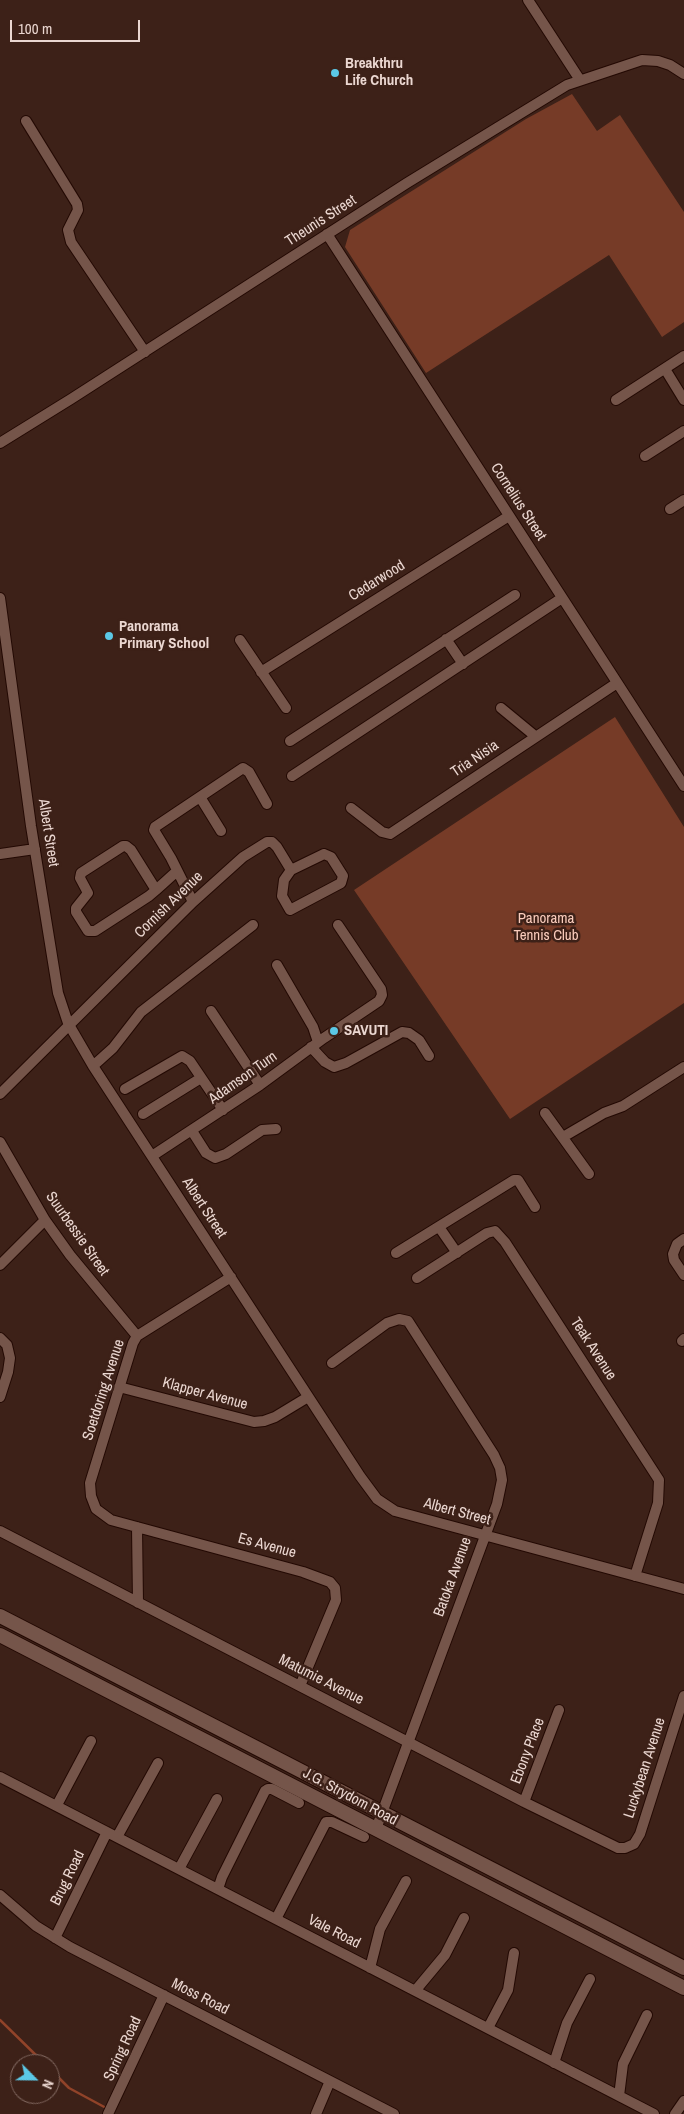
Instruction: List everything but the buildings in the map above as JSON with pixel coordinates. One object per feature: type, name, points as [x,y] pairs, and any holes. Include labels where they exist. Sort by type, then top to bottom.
[{"type":"street","points":[[528,0],[580,80]]},
{"type":"street","name":"Theunis Street","points":[[0,443],[544,98],[580,80],[632,63],[650,60],[670,65],[684,74]]},
{"type":"street","points":[[26,121],[77,204],[78,210],[68,230],[70,239],[145,352]]},
{"type":"street","name":"Cornelius Street","points":[[327,234],[684,786]]},
{"type":"street","points":[[616,400],[684,356]]},
{"type":"street","points":[[665,369],[684,400]]},
{"type":"street","points":[[645,456],[684,431]]},
{"type":"street","points":[[670,509],[684,500]]},
{"type":"street","name":"Cedarwood","points":[[261,672],[509,516]]},
{"type":"street","points":[[290,741],[515,595]]},
{"type":"street","name":"Albert Street","points":[[0,598],[3,643],[58,993],[68,1024],[93,1066],[360,1476],[384,1505],[395,1511],[684,1589]]},
{"type":"street","points":[[292,776],[562,598]]},
{"type":"street","points":[[446,639],[463,664]]},
{"type":"street","points":[[240,640],[286,708]]},
{"type":"street","name":"Tria Nisia","points":[[351,808],[382,832],[390,834],[617,683]]},
{"type":"street","points":[[501,708],[535,736]]},
{"type":"street","points":[[193,902],[154,828],[243,768],[250,772],[267,804]]},
{"type":"street","points":[[200,797],[221,831]]},
{"type":"street","name":"Cornish Avenue","points":[[0,1094],[68,1024],[230,867],[267,842],[272,842],[291,870]]},
{"type":"street","points":[[156,890],[131,850],[123,846],[82,873],[80,878],[88,893],[76,908],[76,912],[88,931],[95,931],[156,890],[177,871]]},
{"type":"street","points":[[0,854],[35,848]]},
{"type":"street","points":[[327,854],[331,857],[343,878],[341,883],[291,911],[281,894],[284,880],[291,870],[327,854]]},
{"type":"street","points":[[93,1066],[113,1048],[141,1012],[253,925]]},
{"type":"street","name":"Adamson Turn","points":[[152,1156],[260,1085],[317,1042],[379,1001],[382,995],[381,989],[338,925]]},
{"type":"street","points":[[277,965],[313,1027],[325,1062],[334,1067],[346,1063],[402,1032],[409,1033],[419,1040],[429,1056]]},
{"type":"street","points":[[211,1011],[260,1085]]},
{"type":"street","points":[[125,1088],[182,1056],[190,1061],[223,1110]]},
{"type":"street","points":[[562,1137],[604,1113],[623,1106],[684,1067]]},
{"type":"street","points":[[143,1114],[200,1078]]},
{"type":"street","points":[[545,1112],[589,1174]]},
{"type":"street","points":[[192,1131],[206,1153],[215,1158],[226,1154],[262,1130],[276,1129]]},
{"type":"street","name":"Suurbessie Street","points":[[0,1142],[45,1220],[77,1264],[137,1336]]},
{"type":"street","points":[[396,1253],[514,1180],[518,1180],[535,1207]]},
{"type":"street","points":[[0,1265],[45,1220]]},
{"type":"street","points":[[439,1227],[457,1252]]},
{"type":"street","name":"Teak Avenue","points":[[417,1278],[493,1230],[502,1238],[656,1474],[659,1488],[658,1503],[636,1576]]},
{"type":"street","points":[[681,1241],[674,1248],[673,1257],[684,1275]]},
{"type":"street","name":"Soetdoring Avenue","points":[[92,1502],[90,1483],[126,1359],[137,1336],[231,1277]]},
{"type":"street","name":"Batoka Avenue","points":[[332,1363],[387,1323],[403,1319],[412,1324],[478,1428],[500,1468],[502,1480],[500,1493],[376,1829]]},
{"type":"street","points":[[0,1338],[7,1345],[10,1358],[8,1372],[0,1397]]},
{"type":"street","name":"Klapper Avenue","points":[[119,1386],[254,1422],[264,1422],[275,1417],[308,1397]]},
{"type":"street","name":"Es Avenue","points":[[92,1502],[96,1509],[106,1517],[303,1572],[330,1582],[335,1588],[336,1600],[300,1686]]},
{"type":"street","points":[[137,1527],[138,1603]]},
{"type":"street","name":"Matumie Avenue","points":[[0,1531],[524,1802],[614,1846],[623,1848],[630,1846]]},
{"type":"street","name":"J.G. Strydom Road","points":[[0,1616],[684,1968]]},
{"type":"street","name":"J.G. Strydom Road","points":[[0,1635],[684,1988]]},
{"type":"street","name":"Luckybean Avenue","points":[[630,1846],[634,1844],[640,1834],[684,1696]]},
{"type":"street","name":"Ebony Place","points":[[524,1802],[559,1710]]},
{"type":"street","points":[[57,1805],[91,1742]]},
{"type":"street","points":[[117,1837],[158,1763]]},
{"type":"street","name":"Vale Road","points":[[0,1776],[654,2114]]},
{"type":"street","points":[[218,1889],[264,1791],[272,1789],[299,1803]]},
{"type":"street","points":[[179,1869],[217,1799]]},
{"type":"street","points":[[276,1919],[326,1822],[332,1822],[364,1837]]},
{"type":"street","name":"Brug Road","points":[[55,1938],[107,1832]]},
{"type":"street","points":[[370,1968],[380,1929],[406,1881]]},
{"type":"street","name":"Moss Road","points":[[0,1895],[36,1926],[55,1938],[394,2114]]},
{"type":"street","points":[[415,1991],[440,1963],[464,1918]]},
{"type":"street","points":[[488,2028],[508,1990],[514,1952]]},
{"type":"street","points":[[554,2063],[567,2023],[590,1979]]},
{"type":"street","name":"Spring Road","points":[[108,2114],[164,1995]]},
{"type":"street","points":[[619,2096],[623,2064],[647,2015]]},
{"type":"street","points":[[316,2114],[330,2081]]},
{"type":"street","points":[[675,2114],[684,2101]]},
{"type":"green space","points":[[572,94],[597,131],[620,115],[684,212],[684,322],[662,337],[609,255],[426,373],[345,247],[350,230],[526,119]]},
{"type":"green space","name":"Panorama Tennis Club","points":[[615,717],[684,827],[684,1003],[510,1119],[354,890]]},
{"type":"waterway","points":[[0,2020],[35,2054]]},
{"type":"waterway","points":[[60,2079],[69,2088],[108,2109]]},
{"type":"place","name":"Breakthru Life Church","points":[[335,73]]},
{"type":"place","name":"Panorama Primary School","points":[[109,636]]},
{"type":"place","name":"SAVUTI","points":[[334,1031]]}]
